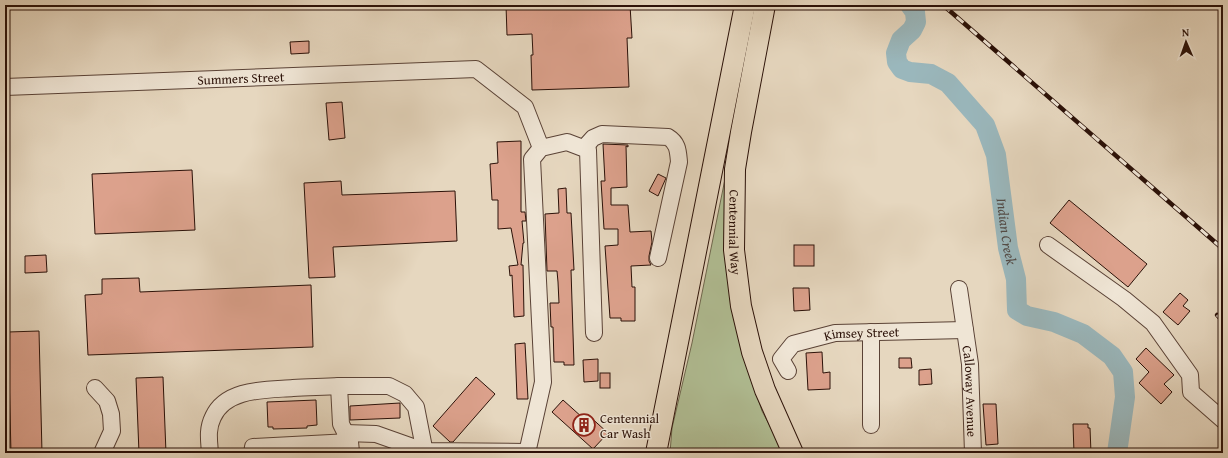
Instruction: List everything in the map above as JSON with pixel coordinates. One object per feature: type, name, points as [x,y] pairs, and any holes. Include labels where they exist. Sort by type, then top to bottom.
[{"type":"main road","name":"Centennial Way","points":[[656,453],[745,5]]},
{"type":"main road","name":"Centennial Way","points":[[765,5],[740,132],[735,169],[734,250],[741,306],[752,352],[765,390],[793,453]]},
{"type":"main road","points":[[641,453],[649,437],[687,249],[702,222]]},
{"type":"street","name":"Summers Street","points":[[5,87],[476,69],[526,107],[541,148]]},
{"type":"street","points":[[584,148],[593,138],[602,134],[668,137],[678,148],[679,162],[658,258]]},
{"type":"street","points":[[252,453],[253,448],[349,443],[376,434],[424,452],[527,453],[543,382],[532,159],[541,148],[567,142],[588,150],[594,333]]},
{"type":"street","points":[[1048,245],[1124,299],[1153,323],[1190,375],[1191,392],[1223,420]]},
{"type":"street","name":"Calloway Avenue","points":[[958,289],[970,364],[973,453]]},
{"type":"street","name":"Kimsey Street","points":[[788,371],[781,359],[793,344],[835,333],[965,330]]},
{"type":"street","points":[[871,332],[871,425]]},
{"type":"street","points":[[210,453],[209,430],[213,416],[225,402],[238,395],[258,390],[339,386],[389,386],[405,394],[416,407],[424,452]]},
{"type":"street","points":[[339,386],[341,424],[349,443]]},
{"type":"street","points":[[95,388],[107,401],[111,414],[112,431],[102,453]]},
{"type":"green space","points":[[726,174],[749,370],[762,411],[780,445],[781,453],[670,453],[672,428],[692,343]]},
{"type":"building","points":[[506,5],[630,5],[632,38],[627,38],[629,87],[532,90],[532,34],[507,35]]},
{"type":"building","points":[[309,41],[309,53],[291,54],[290,42]]},
{"type":"building","points":[[342,102],[345,138],[329,140],[326,103]]},
{"type":"building","points":[[521,141],[521,212],[525,212],[526,221],[522,221],[524,243],[521,265],[523,265],[524,316],[514,317],[512,275],[510,276],[509,266],[518,265],[511,228],[498,229],[498,200],[492,200],[490,164],[498,163],[497,142]]},
{"type":"building","points":[[603,144],[628,145],[628,147],[626,146],[627,187],[611,188],[611,205],[628,205],[630,232],[651,231],[652,242],[649,261],[651,265],[631,266],[632,287],[635,287],[635,321],[621,321],[621,318],[610,318],[605,246],[618,245],[618,229],[604,229],[601,181],[605,181]]},
{"type":"building","points":[[192,170],[195,230],[95,234],[92,174]]},
{"type":"building","points":[[658,174],[666,178],[658,196],[649,191]]},
{"type":"building","points":[[341,181],[342,195],[455,191],[457,241],[333,247],[335,277],[309,278],[304,183]]},
{"type":"building","points":[[566,188],[567,213],[571,213],[574,270],[571,270],[574,365],[564,365],[564,362],[554,362],[553,327],[551,327],[550,303],[559,303],[558,282],[557,271],[547,271],[545,214],[559,213],[558,189]]},
{"type":"building","points":[[1069,200],[1147,264],[1128,287],[1050,223]]},
{"type":"building","points":[[794,245],[814,245],[814,266],[794,266]]},
{"type":"building","points":[[46,255],[47,272],[25,273],[25,256]]},
{"type":"building","points":[[139,278],[140,292],[311,285],[313,347],[88,355],[85,295],[102,294],[102,279]]},
{"type":"building","points":[[793,288],[809,288],[810,310],[794,311]]},
{"type":"building","points":[[1180,293],[1188,300],[1183,306],[1190,311],[1178,325],[1163,312]]},
{"type":"building","points":[[39,331],[42,453],[11,453],[8,332]]},
{"type":"building","points":[[525,343],[528,399],[517,399],[515,344]]},
{"type":"building","points":[[1146,348],[1174,375],[1164,384],[1172,392],[1161,404],[1139,383],[1149,372],[1136,359]]},
{"type":"building","points":[[822,352],[823,373],[830,372],[830,389],[808,390],[806,353]]},
{"type":"building","points":[[899,358],[911,358],[912,368],[899,368]]},
{"type":"building","points":[[598,359],[598,381],[584,382],[583,360]]},
{"type":"building","points":[[931,369],[932,384],[919,385],[919,370]]},
{"type":"building","points":[[600,373],[610,373],[610,388],[600,388]]},
{"type":"building","points":[[163,377],[166,453],[139,453],[136,378]]},
{"type":"building","points":[[476,377],[495,394],[453,442],[450,442],[433,426]]},
{"type":"building","points":[[316,400],[317,425],[307,426],[307,428],[273,429],[273,427],[268,427],[267,402]]},
{"type":"building","name":"Centennial Car Wash","points":[[563,400],[583,418],[587,414],[608,433],[593,449],[552,412]]},
{"type":"building","points":[[400,403],[400,418],[350,420],[350,406]]},
{"type":"building","points":[[983,404],[996,404],[998,444],[986,445]]},
{"type":"building","points":[[1073,424],[1088,424],[1088,428],[1090,428],[1091,453],[1074,453]]},
{"type":"waterway","name":"Indian Creek","points":[[910,5],[915,12],[916,22],[912,30],[901,40],[896,53],[897,62],[902,69],[910,72],[931,74],[948,83],[985,125],[996,155],[1008,248],[1016,279],[1017,310],[1027,316],[1054,322],[1083,334],[1112,356],[1123,372],[1125,397],[1117,453]]},
{"type":"railway","points":[[943,5],[1223,249]]},
{"type":"railway","points":[[1217,315],[1223,321]]},
{"type":"place","name":"Centennial Car Wash","points":[[584,425]]}]
